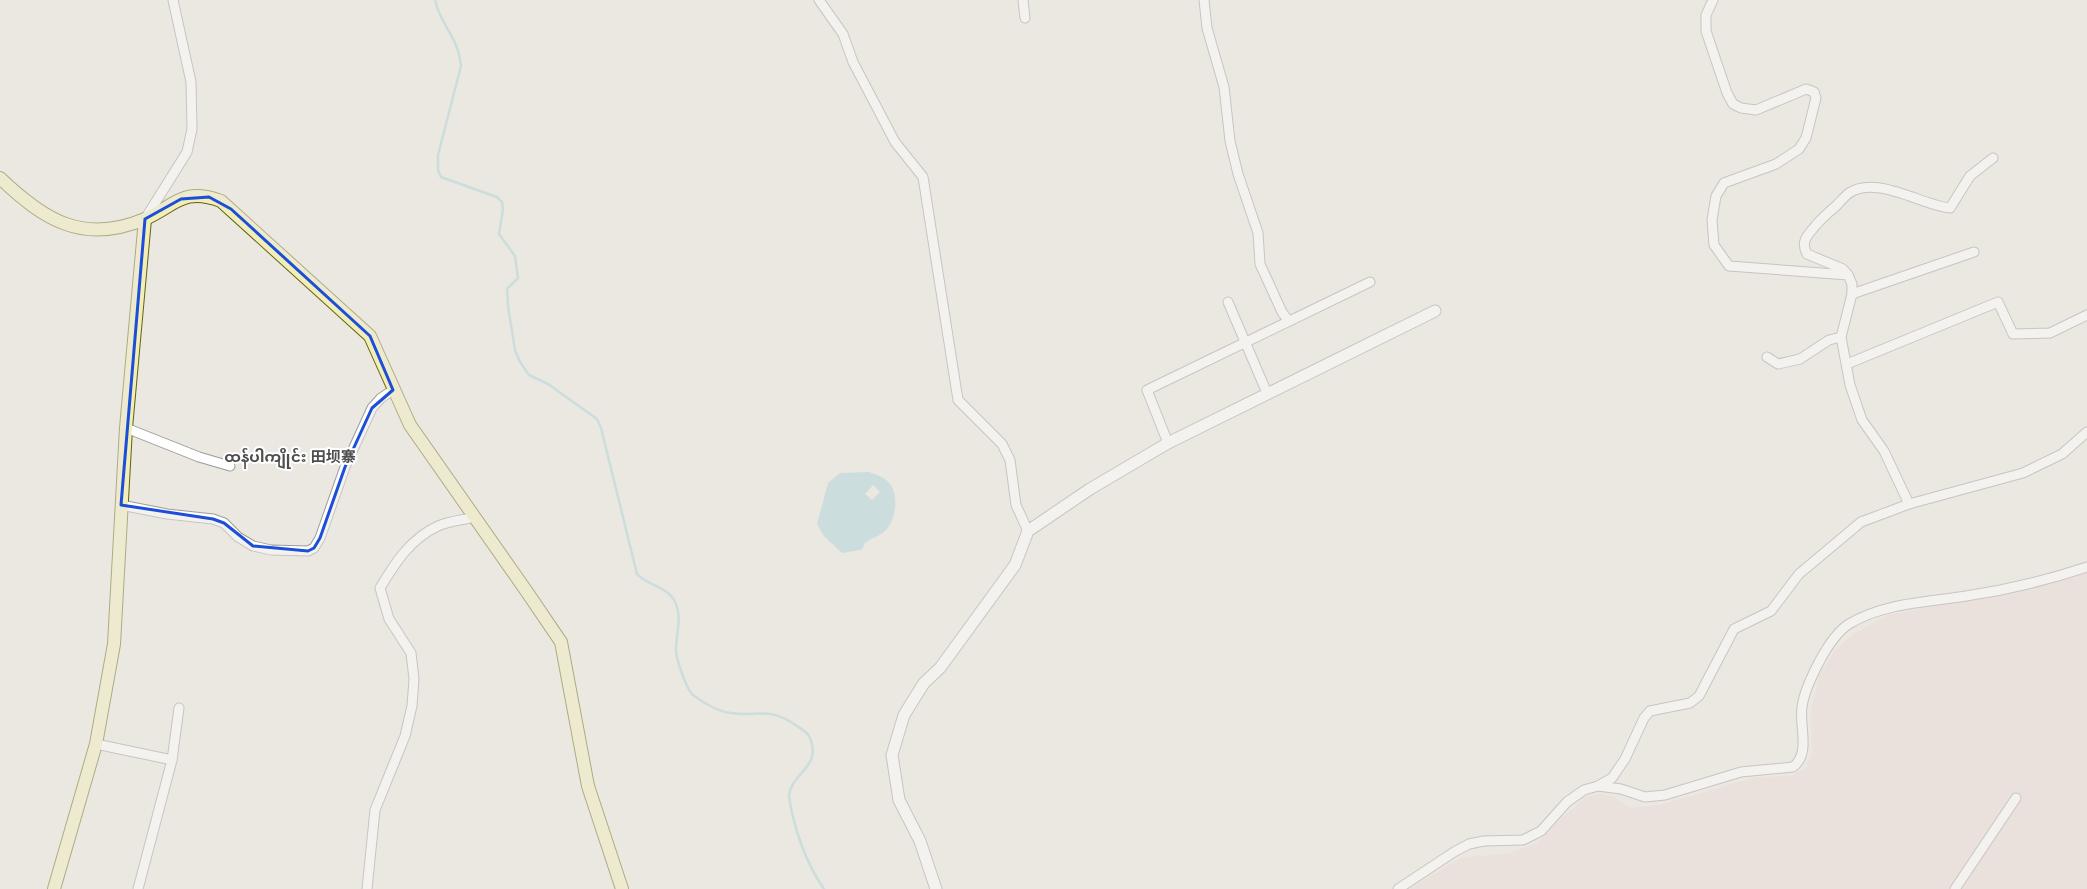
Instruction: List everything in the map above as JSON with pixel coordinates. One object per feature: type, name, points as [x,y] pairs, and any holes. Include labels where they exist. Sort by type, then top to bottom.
[{"type":"main road","points":[[0,178],[29,205],[47,216],[83,229],[105,230],[145,219],[181,199],[188,197],[203,195],[220,201],[370,336],[410,425],[561,642],[588,786],[622,889]]},
{"type":"main road","points":[[54,889],[96,744],[114,644],[126,428],[145,219]]},
{"type":"street","points":[[145,219],[187,152],[192,129],[191,82],[173,0]]},
{"type":"street","points":[[819,0],[843,34],[853,62],[895,142],[923,176],[958,400],[1002,444],[1010,460],[1016,504],[1028,531]]},
{"type":"street","points":[[1024,0],[1025,18]]},
{"type":"street","points":[[1204,0],[1207,28],[1224,87],[1230,141],[1238,174],[1258,233],[1260,264],[1282,312],[1288,320]]},
{"type":"street","points":[[1713,0],[1706,15],[1706,31],[1726,93],[1733,104],[1741,108],[1756,110],[1806,90],[1814,92],[1816,98],[1806,138],[1799,149],[1776,164],[1760,171],[1733,179],[1720,188],[1716,196],[1712,220],[1714,245],[1729,266],[1848,275]]},
{"type":"street","points":[[1909,504],[1884,451],[1862,420],[1850,385],[1841,336],[1852,294],[1852,284],[1848,275],[1843,269],[1807,254],[1804,248],[1804,240],[1818,223],[1850,193],[1862,188],[1874,187],[1901,194],[1940,208],[1950,208],[1970,176],[1993,158]]},
{"type":"street","points":[[1852,294],[1974,252]]},
{"type":"street","points":[[1168,443],[1147,390],[1246,343],[1288,320],[1370,282]]},
{"type":"street","points":[[1228,302],[1267,393]]},
{"type":"street","points":[[1847,364],[1998,302],[2013,334],[2050,333],[2087,315]]},
{"type":"street","points":[[936,889],[920,841],[899,800],[892,755],[904,715],[924,683],[940,668],[1015,565],[1028,531],[1090,489],[1168,443],[1435,311]]},
{"type":"street","points":[[1767,357],[1778,364],[1800,359],[1829,340],[1841,336]]},
{"type":"street","points":[[121,505],[166,514],[213,519],[224,523],[238,537],[253,546],[271,550],[308,551],[314,548],[320,538],[345,467],[372,408],[381,398],[393,390]]},
{"type":"street","points":[[126,428],[199,457],[230,466]]},
{"type":"street","points":[[1398,889],[1454,852],[1469,844],[1484,841],[1523,840],[1541,831],[1567,802],[1584,790],[1598,786],[1612,778],[1625,759],[1644,718],[1650,711],[1690,703],[1699,696],[1734,629],[1770,611],[1799,574],[1861,522],[1909,504],[2022,473],[2062,454],[2087,432]]},
{"type":"street","points":[[367,889],[375,810],[405,736],[412,706],[414,679],[411,654],[389,619],[380,588],[400,556],[421,535],[440,525],[475,517]]},
{"type":"street","points":[[1598,786],[1622,789],[1645,797],[1666,795],[1741,772],[1793,767],[1799,762],[1803,754],[1802,708],[1806,691],[1819,662],[1830,644],[1849,624],[1878,612],[1917,603],[2017,587],[2087,567]]},
{"type":"street","points":[[138,889],[172,760],[179,708]]},
{"type":"street","points":[[96,744],[172,760]]},
{"type":"street","points":[[1955,889],[2016,798]]},
{"type":"highlighted area","points":[[209,197],[231,209],[370,336],[393,390],[372,408],[345,467],[320,538],[314,548],[308,551],[253,546],[224,523],[213,519],[121,505],[145,219],[181,199]]},
{"type":"shaded area","points":[[2087,569],[2087,889],[1409,889],[1460,858],[1510,853],[1537,843],[1559,820],[1586,797],[1600,794],[1613,796],[1630,808],[1662,804],[1753,778],[1793,775],[1807,767],[1812,751],[1811,710],[1820,674],[1835,650],[1853,634],[1888,615],[1950,603]]},
{"type":"water","points":[[869,472],[882,477],[890,485],[895,498],[892,520],[885,531],[864,544],[863,548],[860,550],[842,553],[824,536],[817,524],[828,483],[840,473]],"holes":[[[873,485],[880,492],[872,500],[865,494]]]},
{"type":"waterway","points":[[435,0],[441,17],[457,46],[461,66],[438,155],[438,170],[441,177],[497,197],[502,202],[503,209],[499,234],[515,256],[518,278],[507,289],[508,306],[515,350],[520,362],[529,375],[548,384],[597,419],[601,428],[637,574],[641,578],[667,592],[677,606],[679,618],[676,644],[677,657],[685,681],[693,695],[706,704],[726,712],[741,714],[771,714],[779,716],[797,726],[809,736],[812,747],[810,763],[795,781],[789,797],[794,821],[806,857],[824,889]]},
{"type":"district","name":"ထန်ပါကျိုင်း 田坝寨","points":[[290,457]]}]
